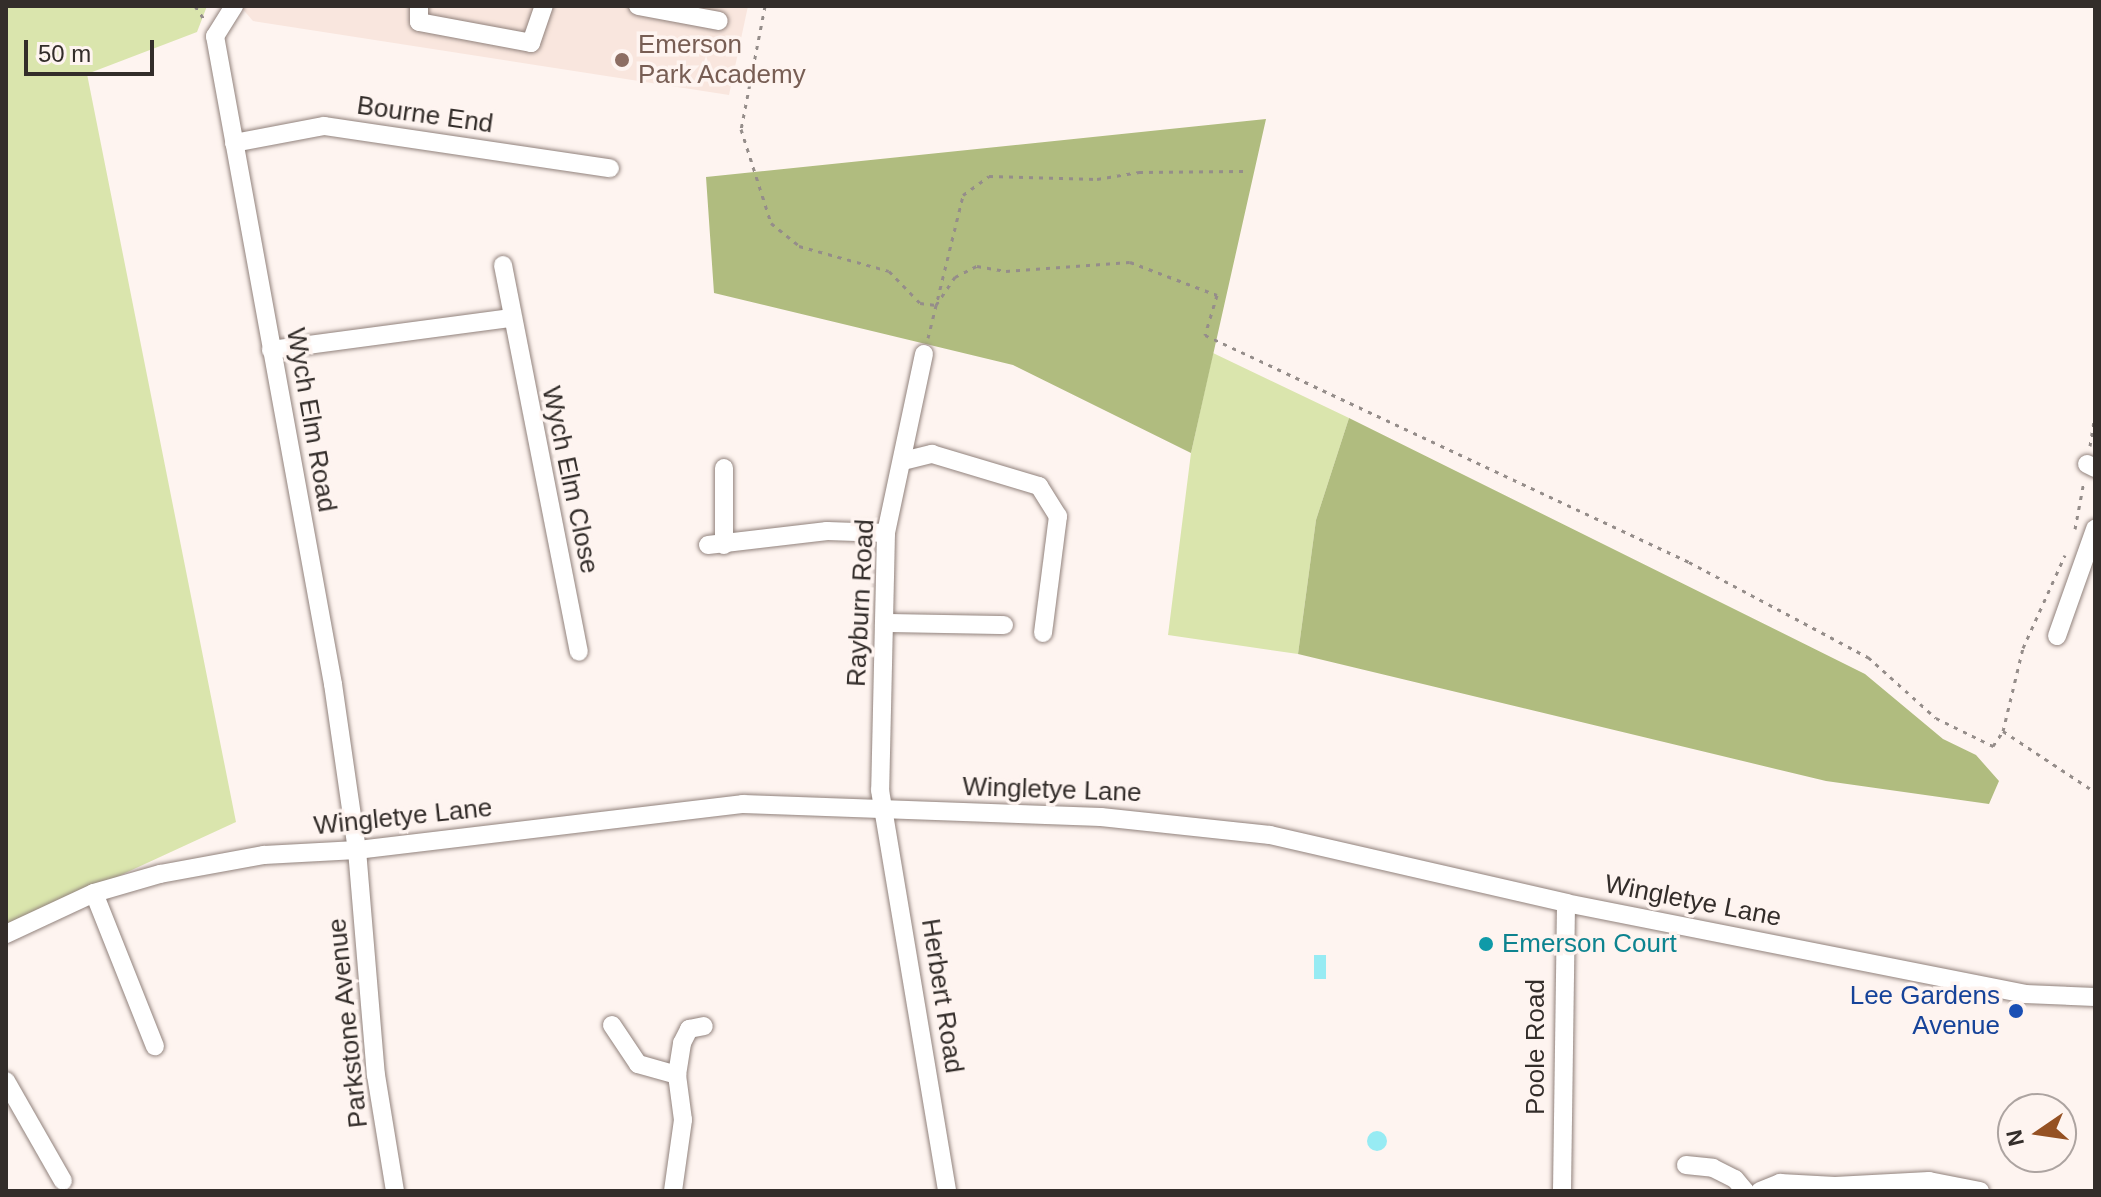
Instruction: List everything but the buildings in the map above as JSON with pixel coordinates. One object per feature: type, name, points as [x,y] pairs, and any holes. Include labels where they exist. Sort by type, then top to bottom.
[{"type":"street","name":"Wych Elm Road","points":[[234,6],[215,36],[333,684],[357,850]]},
{"type":"street","points":[[419,6],[419,22],[531,43],[544,6]]},
{"type":"street","points":[[638,6],[719,21]]},
{"type":"street","name":"Bourne End","points":[[234,143],[324,126],[610,168]]},
{"type":"street","name":"Wych Elm Close","points":[[503,265],[510,318],[579,652]]},
{"type":"street","points":[[271,350],[510,318]]},
{"type":"street","name":"Rayburn Road","points":[[886,810],[880,790],[886,533],[924,354]]},
{"type":"street","points":[[903,461],[932,454],[1039,486],[1058,516],[1043,633]]},
{"type":"street","points":[[724,468],[716,545],[827,531],[886,533]]},
{"type":"street","points":[[2057,636],[2095,529]]},
{"type":"street","points":[[884,623],[1004,625]]},
{"type":"street","name":"Wingletye Lane","points":[[6,934],[94,893],[160,874],[264,855],[357,850],[686,807],[886,810],[1101,817],[1255,833],[1566,903],[2025,994],[2095,997]]},
{"type":"street","name":"Herbert Road","points":[[886,810],[947,1191]]},
{"type":"street","name":"Parkstone Avenue","points":[[357,850],[376,1075],[395,1191]]},
{"type":"street","points":[[94,893],[155,1046]]},
{"type":"street","name":"Poole Road","points":[[1562,1191],[1562,925],[1566,903]]},
{"type":"street","points":[[612,1025],[638,1064],[679,1067]]},
{"type":"street","points":[[673,1191],[683,1120],[679,1067],[684,1036],[704,1026]]},
{"type":"street","points":[[6,1081],[63,1181]]},
{"type":"street","points":[[1686,1165],[1713,1168],[1745,1191]]},
{"type":"street","points":[[1760,1191],[1780,1183],[1835,1186],[1929,1181],[1980,1191]]},
{"type":"path","points":[[765,6],[741,129],[771,223],[799,246],[889,271],[920,303],[936,305]]},
{"type":"path","points":[[924,354],[963,195],[989,176],[1097,179],[1139,172],[1243,171]]},
{"type":"path","points":[[936,305],[955,277],[977,266],[1006,271],[1130,262],[1217,295],[1205,335],[1689,562],[1868,657],[1936,718],[1993,746],[2003,731],[2023,648],[2067,550]]},
{"type":"path","points":[[2074,536],[2091,466],[2095,415]]},
{"type":"path","points":[[2003,731],[2095,792]]},
{"type":"shaded area","name":"Emerson Park Academy","points":[[240,6],[748,6],[729,95],[253,21]]},
{"type":"green space","points":[[6,6],[207,6],[197,32],[87,74],[236,822],[6,928]]},
{"type":"green space","points":[[1266,119],[1191,453],[1013,365],[714,293],[706,177]]},
{"type":"green space","points":[[1213,353],[1349,418],[1316,520],[1298,654],[1168,635],[1191,453]]},
{"type":"green space","points":[[1349,418],[1865,674],[1943,739],[1976,755],[1999,781],[1989,804],[1826,781],[1298,654],[1316,520]]},
{"type":"water","points":[[1314,955],[1326,955],[1326,979],[1314,979]]},
{"type":"water","points":[[1373,1131],[1381,1131],[1387,1141],[1381,1151],[1373,1151],[1367,1145],[1367,1137]]},
{"type":"place","name":"Emerson Park Academy","points":[[622,60]]},
{"type":"place","name":"Emerson Court","points":[[1486,944]]},
{"type":"place","name":"Lee Gardens Avenue","points":[[2016,1011]]}]
